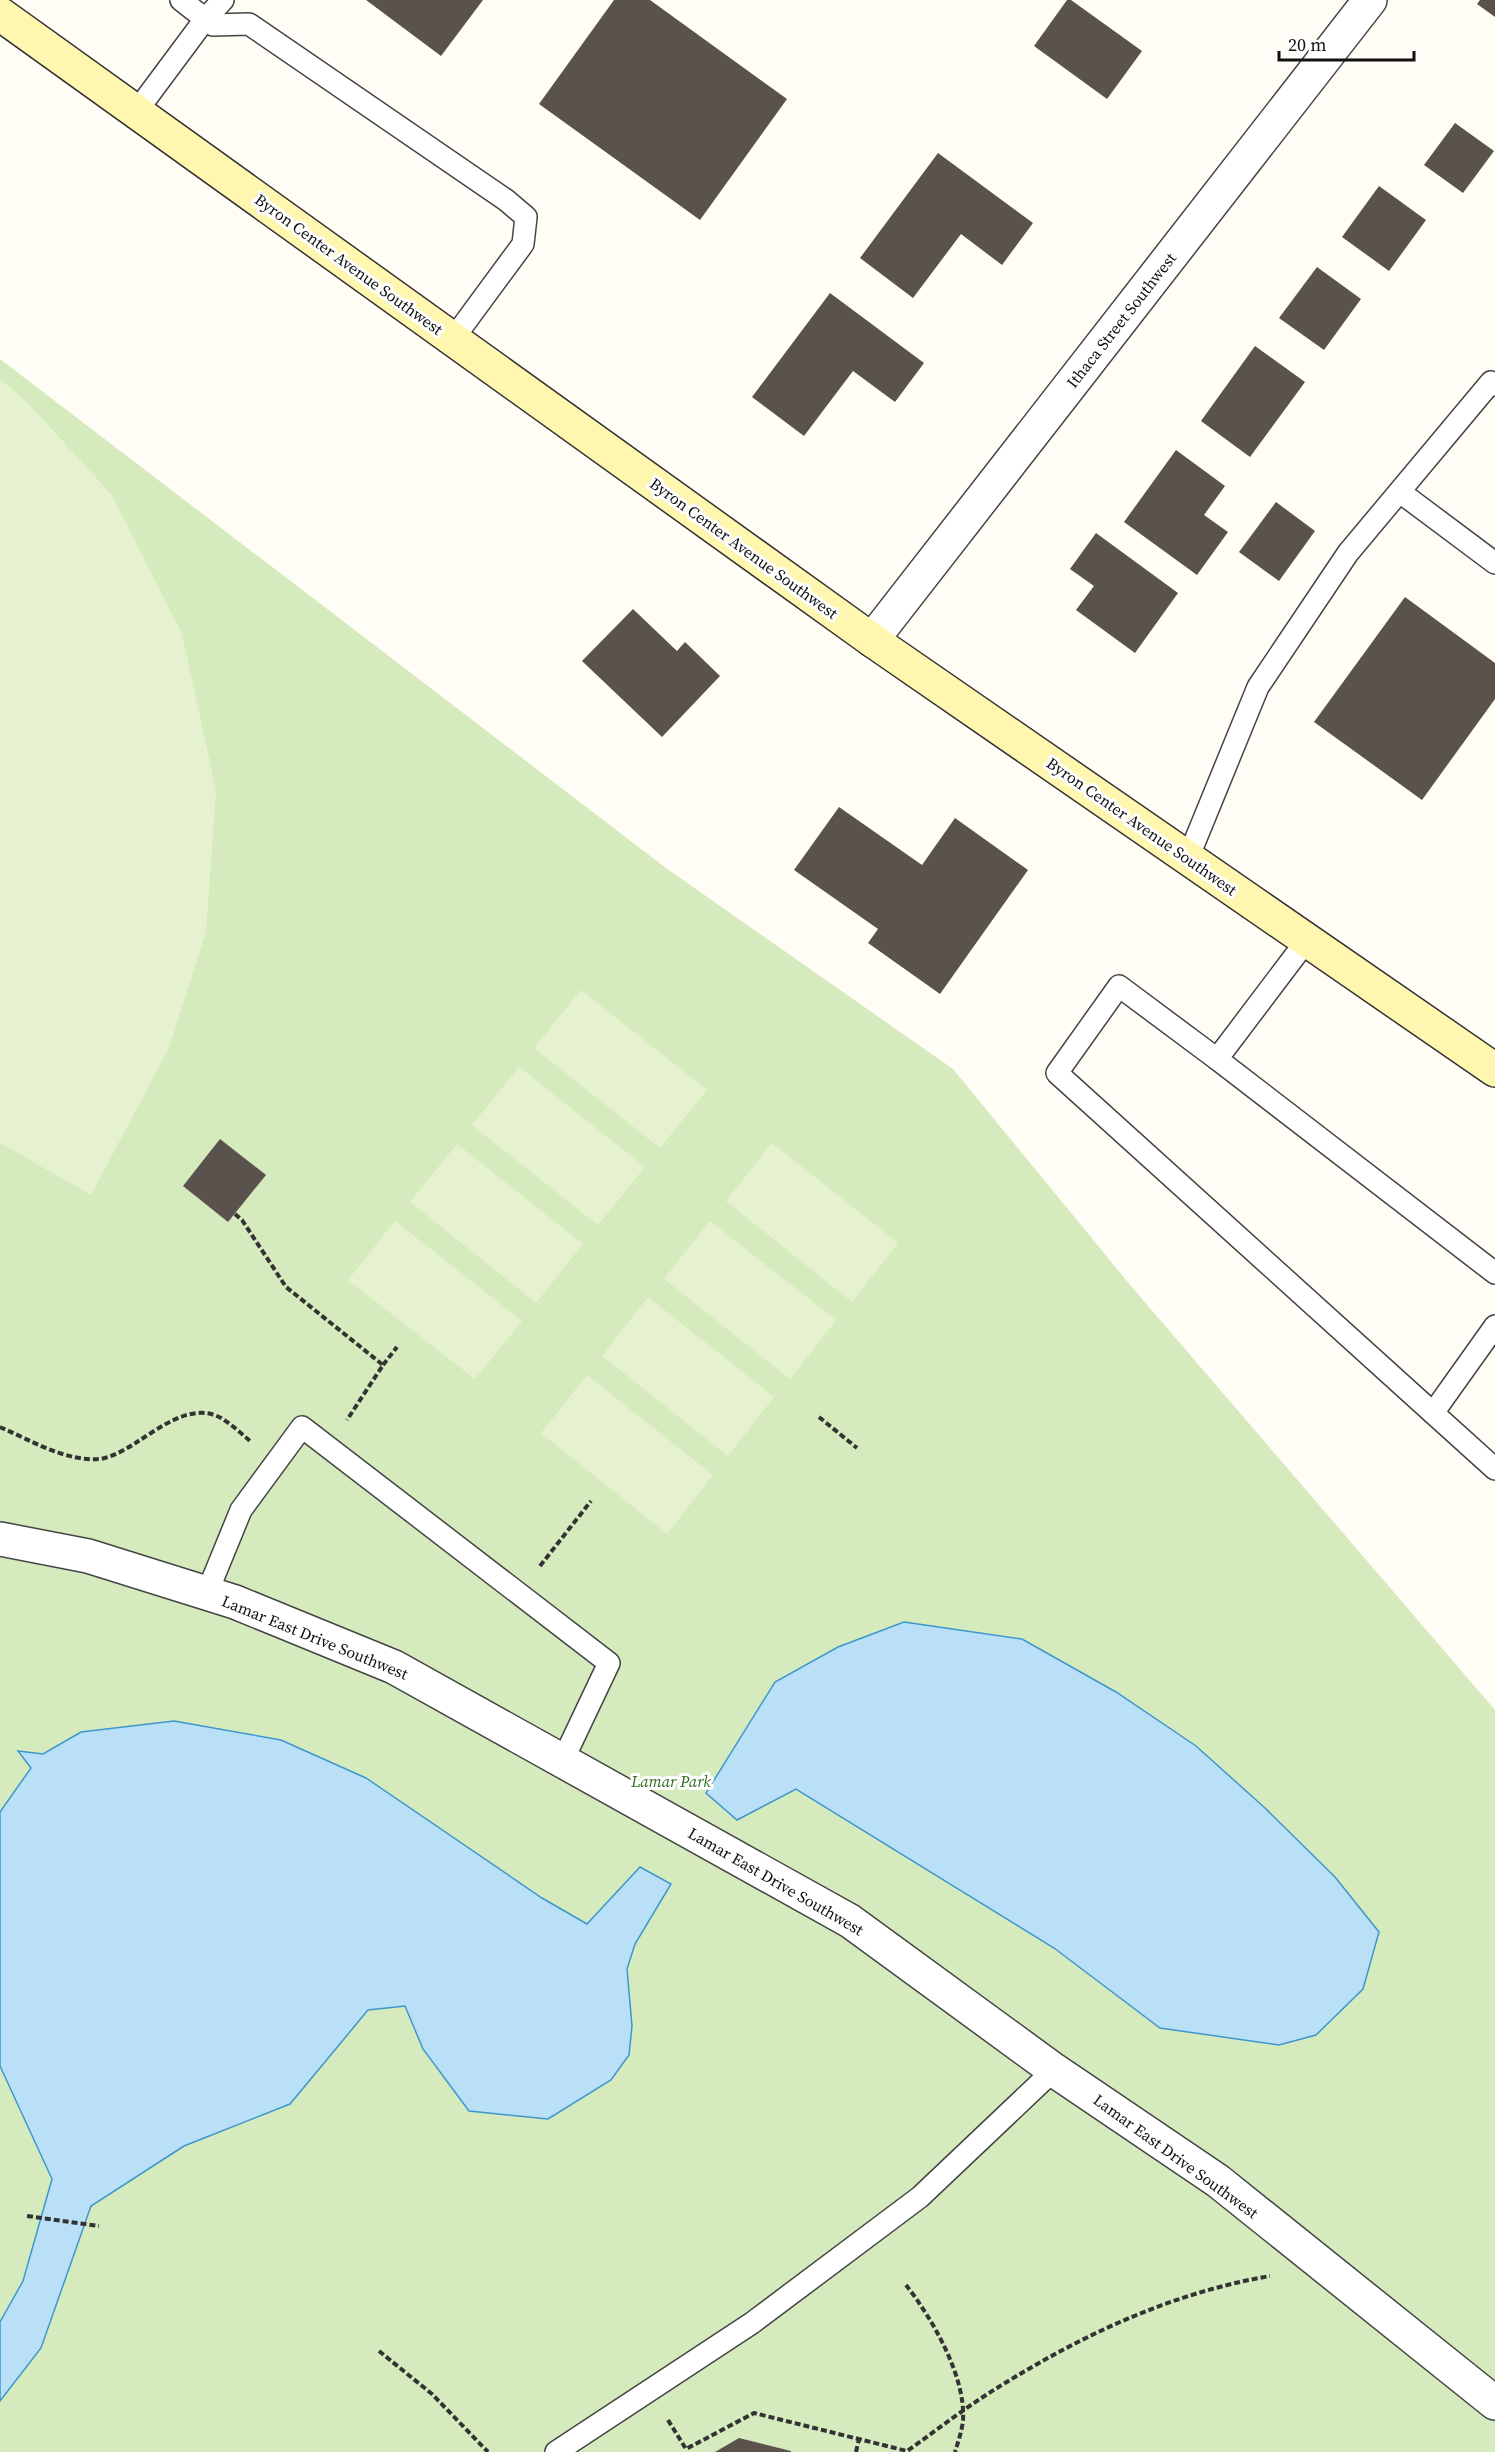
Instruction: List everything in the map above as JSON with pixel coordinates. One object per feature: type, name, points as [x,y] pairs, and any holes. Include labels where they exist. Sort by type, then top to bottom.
[{"type":"main road","name":"Byron Center Avenue Southwest","points":[[0,14],[872,640],[1495,1070]]},
{"type":"street","name":"Ithaca Street Southwest","points":[[872,640],[1370,0]]},
{"type":"street","name":"Lamar East Drive Southwest","points":[[0,1539],[88,1556],[235,1602],[394,1667],[850,1921],[1054,2070],[1218,2181],[1495,2403]]},
{"type":"lane","points":[[181,0],[213,25],[249,24],[506,200],[526,217],[523,244],[453,339]]},
{"type":"lane","points":[[136,112],[206,18],[223,0]]},
{"type":"lane","points":[[1188,858],[1258,687],[1348,553],[1491,382],[1495,385]]},
{"type":"lane","points":[[1400,492],[1495,563]]},
{"type":"lane","points":[[1217,1059],[1307,940]]},
{"type":"lane","points":[[1495,1273],[1119,986],[1057,1073],[1495,1469]]},
{"type":"lane","points":[[1433,1413],[1495,1326]]},
{"type":"lane","points":[[207,1593],[241,1510],[302,1427],[609,1663],[562,1760]]},
{"type":"lane","points":[[556,2452],[752,2323],[920,2197],[1054,2070]]},
{"type":"path","points":[[236,1214],[255,1238],[286,1287],[383,1365]]},
{"type":"path","points":[[328,1448],[397,1347]]},
{"type":"path","points":[[0,1427],[61,1453],[84,1459],[101,1459],[124,1451],[169,1423],[190,1413],[207,1413],[220,1418],[277,1461]]},
{"type":"path","points":[[819,1417],[857,1448]]},
{"type":"path","points":[[518,1593],[591,1501]]},
{"type":"path","points":[[27,2216],[99,2226]]},
{"type":"path","points":[[658,2425],[667,2420],[686,2449],[754,2413],[907,2451],[996,2388],[1061,2350],[1122,2320],[1167,2301],[1239,2282],[1323,2266]]},
{"type":"path","points":[[906,2285],[921,2303],[947,2354],[957,2381],[963,2422],[955,2452]]},
{"type":"path","points":[[379,2351],[432,2394],[488,2452]]},
{"type":"path","points":[[856,2452],[859,2439]]},
{"type":"green space","name":"Lamar Park","points":[[0,359],[666,868],[953,1069],[1131,1286],[1495,1710],[1495,2452],[0,2452]]},
{"type":"green space","points":[[0,379],[27,402],[112,495],[182,634],[216,790],[206,932],[169,1048],[91,1195],[0,1143]]},
{"type":"green space","points":[[581,990],[707,1090],[660,1148],[534,1048]]},
{"type":"green space","points":[[519,1067],[645,1167],[598,1225],[472,1125]]},
{"type":"green space","points":[[772,1143],[898,1243],[852,1302],[726,1201]]},
{"type":"green space","points":[[457,1144],[583,1244],[536,1303],[410,1202]]},
{"type":"green space","points":[[395,1221],[522,1321],[475,1379],[348,1280]]},
{"type":"green space","points":[[710,1221],[836,1320],[790,1379],[664,1279]]},
{"type":"green space","points":[[648,1297],[774,1397],[728,1456],[602,1356]]},
{"type":"green space","points":[[587,1375],[713,1475],[667,1534],[541,1433]]},
{"type":"water","points":[[904,1622],[1022,1639],[1116,1692],[1196,1746],[1265,1808],[1335,1877],[1379,1932],[1363,1989],[1316,2035],[1279,2045],[1160,2028],[1054,1948],[796,1789],[737,1820],[706,1793],[775,1682],[838,1647]]},
{"type":"water","points":[[174,1721],[281,1740],[366,1778],[542,1898],[587,1924],[640,1867],[671,1884],[635,1944],[627,1969],[632,2026],[629,2055],[611,2080],[548,2119],[469,2111],[423,2049],[405,2006],[368,2010],[290,2104],[184,2146],[91,2206],[41,2348],[0,2401],[0,2322],[23,2281],[52,2179],[0,2066],[0,1812],[31,1768],[18,1751],[43,1754],[81,1732]]},
{"type":"building","points":[[366,0],[483,0],[441,56]]},
{"type":"building","points":[[614,0],[650,0],[787,99],[700,220],[539,104]]},
{"type":"building","points":[[1067,0],[1071,0],[1142,51],[1107,99],[1034,46]]},
{"type":"building","points":[[1480,0],[1495,0],[1495,17],[1477,4]]},
{"type":"building","points":[[1455,123],[1494,151],[1463,193],[1424,165]]},
{"type":"building","points":[[938,153],[1033,223],[1002,265],[961,234],[913,298],[860,258]]},
{"type":"building","points":[[1379,186],[1426,220],[1389,271],[1342,237]]},
{"type":"building","points":[[1317,267],[1361,299],[1324,350],[1279,318]]},
{"type":"building","points":[[830,293],[924,363],[895,402],[853,371],[804,436],[752,397]]},
{"type":"building","points":[[1255,346],[1305,382],[1250,457],[1201,421]]},
{"type":"building","points":[[1176,450],[1225,486],[1204,515],[1228,532],[1197,575],[1124,522]]},
{"type":"building","points":[[1276,502],[1315,531],[1279,581],[1239,552]]},
{"type":"building","points":[[1096,533],[1178,593],[1135,653],[1076,610],[1094,586],[1070,569]]},
{"type":"building","points":[[1405,597],[1495,663],[1495,699],[1422,800],[1314,722]]},
{"type":"building","points":[[633,609],[677,651],[685,642],[720,676],[662,737],[582,661]]},
{"type":"building","points":[[839,807],[922,865],[955,818],[1028,870],[940,994],[868,943],[878,929],[794,870]]},
{"type":"building","points":[[220,1139],[266,1175],[228,1222],[183,1186]]},
{"type":"building","points":[[739,2438],[791,2451],[791,2452],[715,2452]]}]
